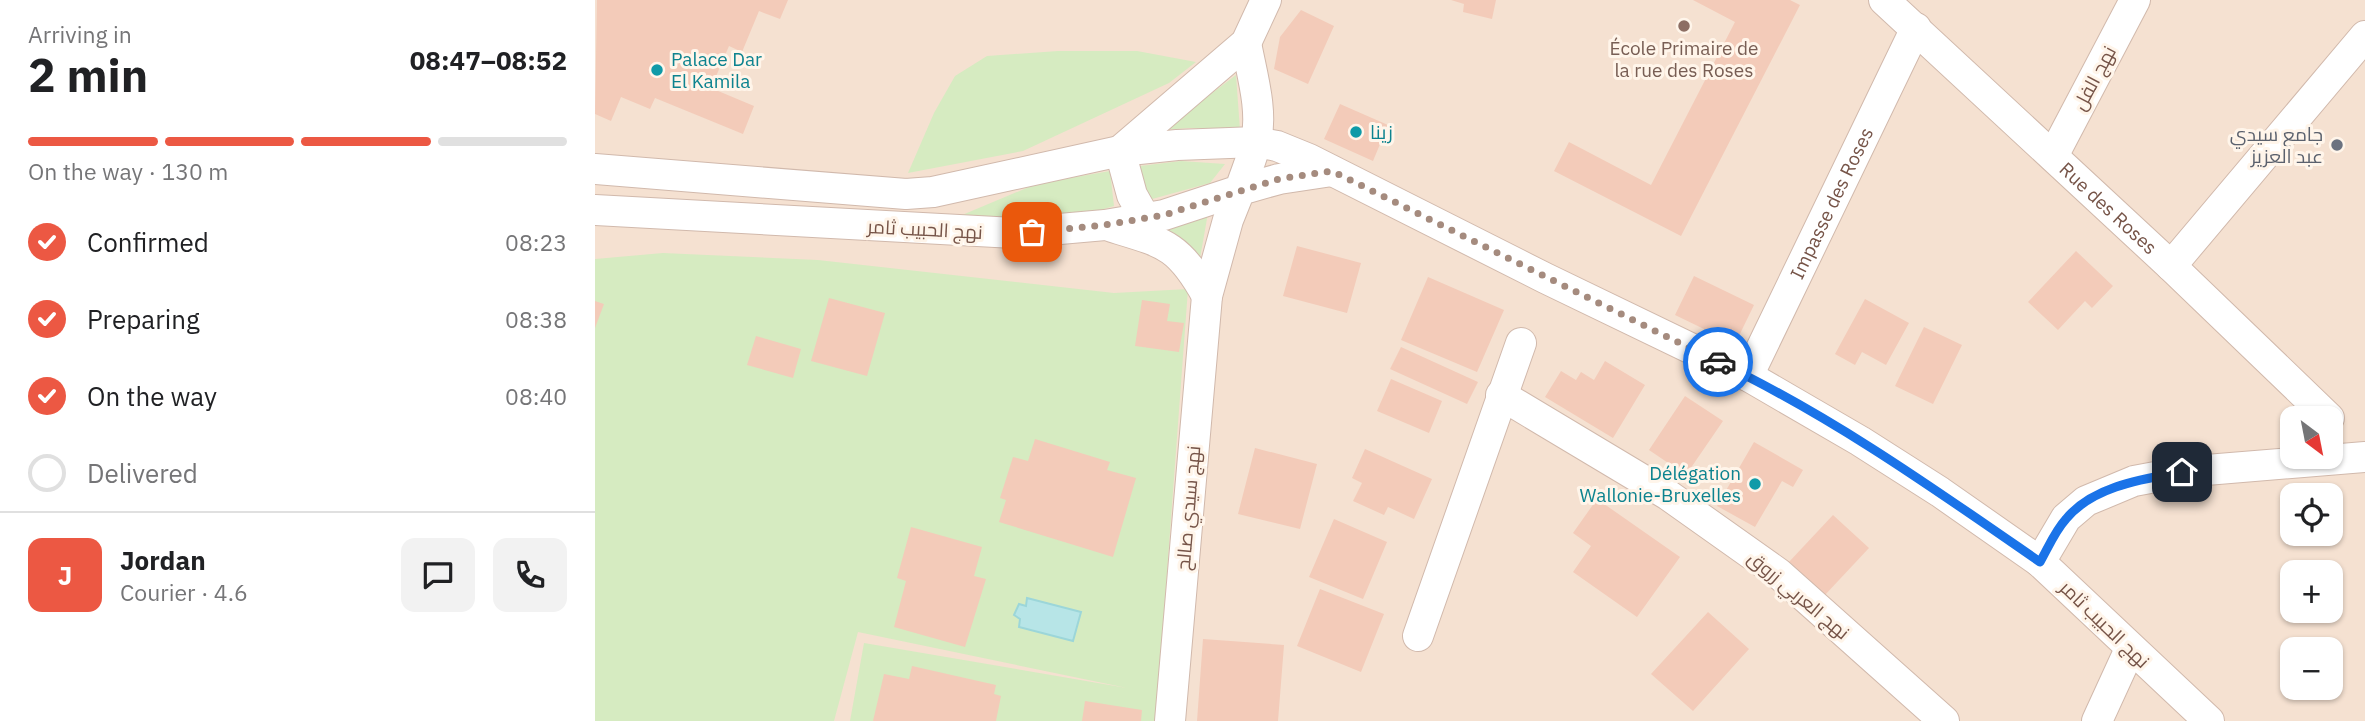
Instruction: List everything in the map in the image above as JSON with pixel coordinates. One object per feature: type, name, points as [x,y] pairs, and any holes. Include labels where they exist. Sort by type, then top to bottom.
[{"type":"street","points":[[1145,218],[1132,195],[1120,151],[1246,43],[1266,0]]},
{"type":"street","name":"Rue des Roses","points":[[1884,0],[2316,406]]},
{"type":"street","name":"نهج الفل","points":[[2053,156],[2135,0]]},
{"type":"street","name":"Impasse des Roses","points":[[1748,376],[1916,28]]},
{"type":"street","points":[[2171,267],[2365,36]]},
{"type":"street","points":[[1240,190],[1256,142],[1258,108],[1246,43]]},
{"type":"street","name":"نهج الحبيب ثامر","points":[[595,169],[905,194],[933,192],[1120,151],[1177,145],[1256,142],[1293,151],[1545,278],[1748,376],[1860,441],[1940,492],[2040,562],[2209,721]]},
{"type":"street","name":"نهج الحبيب ثامر","points":[[595,210],[995,233],[1105,225],[1164,215],[1279,179],[1332,171]]},
{"type":"street","name":"نهج سيدي صالح","points":[[1170,721],[1207,296],[1228,220],[1240,190]]},
{"type":"street","points":[[1105,225],[1162,242],[1189,266],[1207,296]]},
{"type":"street","points":[[1418,636],[1521,343]]},
{"type":"street","name":"نهج العربي زروق","points":[[1501,395],[1668,495],[1778,573],[1944,721]]},
{"type":"street","name":"Rue des Roses","points":[[2343,432],[2365,455]]},
{"type":"street","points":[[2040,562],[2066,518],[2086,501],[2134,481],[2182,472],[2365,455]]},
{"type":"street","points":[[2097,721],[2130,649]]},
{"type":"shaded area","points":[[595,0],[2365,0],[2365,721],[595,721]]},
{"type":"green space","points":[[1058,51],[1137,51],[1196,62],[1169,83],[1023,151],[908,173],[934,113],[955,76],[987,56]]},
{"type":"green space","points":[[1236,75],[1240,130],[1163,130]]},
{"type":"green space","points":[[1181,161],[1225,164],[1210,183],[1145,201],[1140,166]]},
{"type":"green space","points":[[1110,171],[1114,206],[1055,218],[955,218],[1036,184]]},
{"type":"green space","points":[[1208,213],[1199,264],[1163,230]]},
{"type":"green space","points":[[663,253],[818,260],[1114,293],[1188,289],[1156,721],[850,721],[864,643],[1127,688],[858,632],[834,721],[595,721],[595,259]]},
{"type":"water","points":[[1027,598],[1081,612],[1073,641],[1019,627],[1020,619],[1014,615],[1019,604],[1026,606]]},
{"type":"building","name":"Palace Dar El Kamila","points":[[597,0],[788,0],[780,19],[759,11],[742,52],[729,46],[711,88],[754,106],[743,134],[655,98],[650,109],[621,97],[611,121],[595,114]]},
{"type":"building","points":[[1451,0],[1496,0],[1492,19],[1463,12],[1464,4]]},
{"type":"building","points":[[1693,0],[1790,0],[1800,5],[1681,236],[1554,171],[1569,142],[1651,185],[1735,22]]},
{"type":"building","points":[[1301,10],[1334,26],[1308,84],[1274,69],[1280,37]]},
{"type":"building","name":"زينا","points":[[1340,104],[1388,125],[1373,161],[1324,139]]},
{"type":"building","points":[[1297,246],[1361,263],[1347,313],[1283,296]]},
{"type":"building","points":[[2076,251],[2113,286],[2092,308],[2085,301],[2058,330],[2028,302]]},
{"type":"building","points":[[1694,276],[1754,305],[1735,344],[1675,315]]},
{"type":"building","points":[[1428,277],[1504,310],[1477,372],[1401,340]]},
{"type":"building","points":[[829,298],[885,313],[867,376],[811,361]]},
{"type":"building","points":[[1865,299],[1909,323],[1886,365],[1862,352],[1855,365],[1835,354]]},
{"type":"building","points":[[1142,300],[1170,304],[1167,321],[1184,323],[1179,352],[1135,346]]},
{"type":"building","points":[[595,301],[604,304],[595,328]]},
{"type":"building","points":[[1924,327],[1962,345],[1933,404],[1895,386]]},
{"type":"building","points":[[756,336],[801,349],[793,378],[747,365]]},
{"type":"building","points":[[1401,347],[1478,382],[1467,404],[1390,369]]},
{"type":"building","points":[[1605,361],[1645,385],[1613,438],[1545,397],[1561,371],[1576,380],[1581,372],[1594,380]]},
{"type":"building","points":[[1391,379],[1442,401],[1429,433],[1377,411]]},
{"type":"building","points":[[1685,396],[1723,421],[1686,475],[1649,450]]},
{"type":"building","points":[[1035,439],[1110,462],[1107,470],[1136,478],[1113,557],[999,522],[1006,500],[1000,498],[1013,457],[1028,461]]},
{"type":"building","name":"Délégation Wallonie-Bruxelles","points":[[1754,442],[1803,470],[1793,487],[1782,481],[1755,527],[1717,506]]},
{"type":"building","points":[[1255,448],[1317,464],[1300,529],[1238,514]]},
{"type":"building","points":[[1365,449],[1432,479],[1414,519],[1388,507],[1384,515],[1353,501],[1362,483],[1352,478]]},
{"type":"building","points":[[1597,499],[1680,557],[1637,617],[1573,572],[1591,546],[1573,533]]},
{"type":"building","points":[[1833,515],[1869,548],[1824,596],[1788,563]]},
{"type":"building","points":[[1334,519],[1387,542],[1363,599],[1309,577]]},
{"type":"building","points":[[911,527],[982,547],[974,576],[986,579],[965,647],[894,627],[906,581],[897,578]]},
{"type":"building","points":[[1320,589],[1384,614],[1361,672],[1297,646]]},
{"type":"building","points":[[1708,612],[1749,649],[1693,711],[1651,674]]},
{"type":"building","points":[[1203,639],[1284,645],[1278,721],[1197,721]]},
{"type":"building","points":[[912,666],[996,685],[994,694],[1001,696],[996,721],[873,721],[884,674],[909,679]]},
{"type":"building","points":[[1085,701],[1142,710],[1141,721],[1082,721]]},
{"type":"way so far","points":[[1032,232],[1105,225],[1164,215],[1279,179],[1332,171],[1718,362]]},
{"type":"place","name":"École Primaire de la rue des Roses","points":[[1684,26]]},
{"type":"place","name":"Palace Dar El Kamila","points":[[657,70]]},
{"type":"place","name":"زينا","points":[[1356,132]]},
{"type":"place","name":"جامع سيدي عبد العزيز","points":[[2337,145]]},
{"type":"place","name":"Délégation Wallonie-Bruxelles","points":[[1755,484]]},
{"type":"route","points":[[1718,362],[1748,376],[1860,441],[1940,492],[2040,562],[2066,518],[2086,501],[2134,481],[2182,472]]}]
